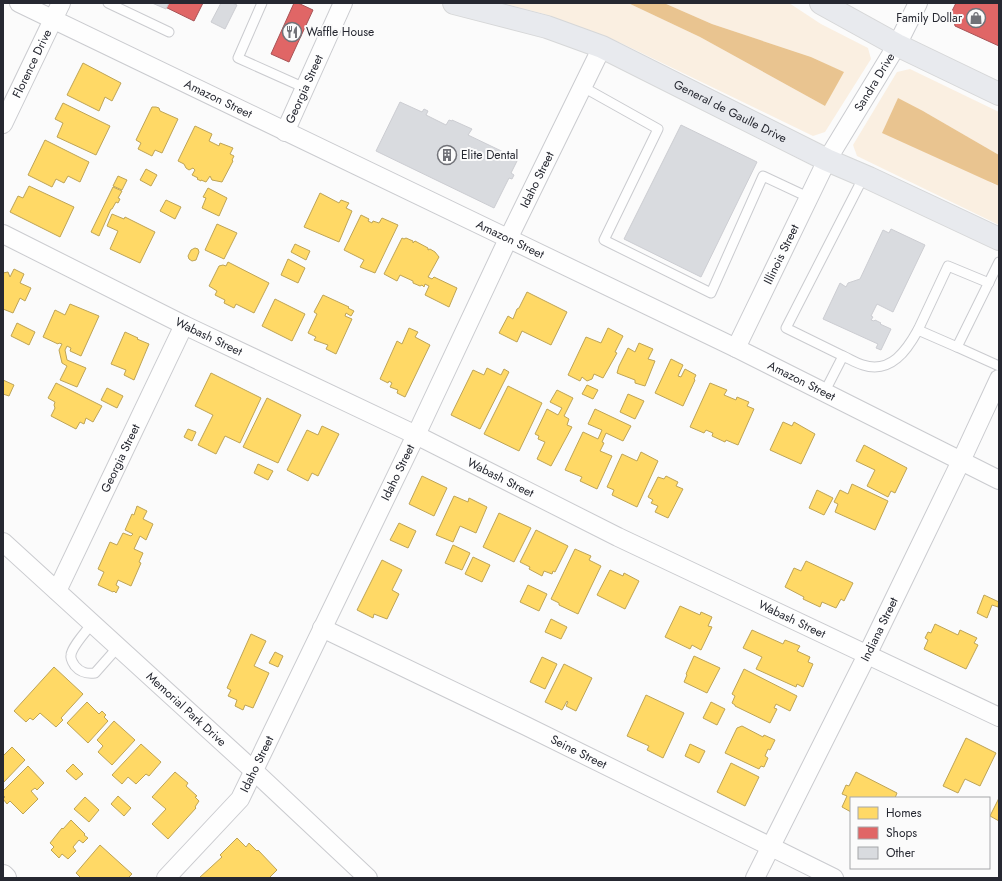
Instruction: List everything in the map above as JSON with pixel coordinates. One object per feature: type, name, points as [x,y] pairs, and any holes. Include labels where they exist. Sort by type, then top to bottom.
[{"type":"main road","name":"General de Gaulle Drive","points":[[454,3],[547,27],[602,47],[827,160],[999,238]]},
{"type":"main road","points":[[821,3],[897,45],[999,94]]},
{"type":"street","name":"Amazon Street","points":[[19,3],[736,348],[999,480]]},
{"type":"street","name":"Florence Drive","points":[[3,124],[61,3]]},
{"type":"street","name":"Georgia Street","points":[[285,132],[343,3]]},
{"type":"street","name":"Sandra Drive","points":[[827,160],[897,45],[918,3]]},
{"type":"street","name":"Idaho Street","points":[[166,878],[240,800],[416,435],[508,239],[584,87],[602,47]]},
{"type":"street","name":"Illinois Street","points":[[736,348],[810,198],[827,160]]},
{"type":"street","name":"Wabash Street","points":[[3,234],[184,325],[416,435],[618,537],[999,717]]},
{"type":"street","name":"Georgia Street","points":[[57,591],[184,325]]},
{"type":"street","name":"Indiana Street","points":[[755,878],[961,461],[999,379]]},
{"type":"street","name":"Memorial Park Drive","points":[[3,542],[254,771],[368,878]]},
{"type":"street","name":"Seine Street","points":[[322,628],[533,729],[834,878]]},
{"type":"lane","points":[[108,3],[170,32]]},
{"type":"lane","points":[[262,3],[238,58],[305,88]]},
{"type":"lane","points":[[584,87],[658,129],[604,240],[711,293],[763,176],[810,198]]},
{"type":"lane","points":[[864,176],[786,328],[865,366],[882,367],[893,362],[908,348],[948,266],[989,283]]},
{"type":"lane","points":[[957,347],[999,262]]},
{"type":"lane","points":[[918,330],[999,366]]},
{"type":"lane","points":[[824,392],[843,356]]},
{"type":"lane","points":[[92,623],[74,647],[71,655],[73,663],[78,670],[86,674],[95,673],[118,647]]},
{"type":"shaded area","points":[[502,3],[628,3],[700,37],[825,106],[843,72],[811,57],[712,24],[664,3],[789,3],[821,24],[868,48],[871,59],[825,132],[813,136],[621,43],[544,14]]},
{"type":"shaded area","points":[[628,3],[664,3],[712,24],[811,57],[844,72],[825,106],[700,37]]},
{"type":"shaded area","points":[[910,69],[999,112],[999,155],[923,111],[991,183],[999,186],[999,225],[857,156],[853,145],[897,72]]},
{"type":"shaded area","points":[[898,98],[999,155],[999,186],[882,133]]},
{"type":"building: Homes","points":[[83,63],[121,83],[112,101],[105,97],[99,111],[67,95]]},
{"type":"building: Homes","points":[[63,103],[110,126],[96,155],[57,137],[63,123],[55,119]]},
{"type":"building: Homes","points":[[152,107],[159,108],[160,111],[178,119],[162,153],[155,150],[152,156],[138,149],[141,143],[136,140]]},
{"type":"building: Homes","points":[[195,126],[212,134],[209,141],[219,146],[220,143],[233,148],[230,154],[234,156],[233,161],[222,182],[212,180],[210,176],[206,182],[201,181],[192,175],[195,170],[193,168],[189,170],[184,164],[178,161]]},
{"type":"building: Homes","points":[[45,140],[89,162],[80,182],[68,176],[64,183],[56,179],[52,187],[28,175]]},
{"type":"building: Homes","points":[[146,169],[157,175],[151,186],[140,180]]},
{"type":"building: Homes","points":[[118,176],[127,180],[122,190],[113,186]]},
{"type":"building: Homes","points":[[29,186],[74,207],[60,237],[10,212],[18,196],[23,198]]},
{"type":"building: Homes","points":[[113,187],[122,191],[118,198],[120,199],[111,209],[99,236],[91,232]]},
{"type":"building: Homes","points":[[208,188],[227,198],[219,216],[202,208],[206,198],[203,197]]},
{"type":"building: Homes","points":[[320,193],[339,203],[341,200],[349,203],[346,208],[352,211],[339,242],[304,227]]},
{"type":"building: Homes","points":[[166,200],[181,207],[175,219],[160,211]]},
{"type":"building: Homes","points":[[112,214],[124,219],[125,217],[155,232],[140,263],[110,249],[118,231],[107,226]]},
{"type":"building: Homes","points":[[361,215],[369,219],[368,221],[372,223],[373,221],[379,223],[382,218],[398,225],[375,273],[360,267],[364,260],[344,250]]},
{"type":"building: Homes","points":[[217,224],[237,233],[224,259],[205,250]]},
{"type":"building: Homes","points":[[402,238],[413,241],[413,243],[415,241],[428,248],[428,250],[430,249],[435,252],[439,257],[428,277],[432,279],[434,277],[457,288],[449,307],[425,295],[429,286],[425,284],[424,287],[422,285],[420,286],[400,275],[397,281],[384,274]]},
{"type":"building: Homes","points":[[295,244],[310,251],[306,260],[291,252]]},
{"type":"building: Homes","points":[[195,248],[198,249],[199,252],[196,260],[192,261],[188,256],[191,250]]},
{"type":"building: Homes","points":[[288,259],[305,268],[298,283],[281,275]]},
{"type":"building: Homes","points":[[228,262],[269,283],[254,313],[236,304],[234,308],[224,303],[225,300],[215,295],[217,291],[209,286],[219,266],[226,266]]},
{"type":"building: Homes","points":[[14,269],[24,274],[20,283],[31,288],[25,301],[20,298],[13,313],[3,309],[3,273],[8,272],[10,277]]},
{"type":"building: Homes","points":[[527,292],[567,312],[551,345],[522,331],[517,342],[499,333],[508,316],[513,319]]},
{"type":"building: Homes","points":[[323,295],[349,307],[348,308],[354,311],[351,316],[346,313],[345,316],[352,319],[336,354],[326,349],[328,345],[314,340],[316,337],[308,333],[317,314],[314,312]]},
{"type":"building: Homes","points":[[275,299],[305,314],[292,341],[262,326]]},
{"type":"building: Homes","points":[[70,304],[99,316],[81,356],[70,351],[71,348],[67,346],[65,350],[67,360],[86,368],[77,387],[60,380],[67,366],[62,363],[59,350],[62,344],[58,344],[43,337],[55,310],[65,315]]},
{"type":"building: Homes","points":[[17,323],[35,332],[29,345],[11,336]]},
{"type":"building: Homes","points":[[409,328],[418,332],[415,337],[430,345],[405,397],[397,393],[398,390],[390,387],[392,383],[389,381],[388,383],[380,379],[397,341],[402,344]]},
{"type":"building: Homes","points":[[608,328],[623,336],[615,352],[617,353],[603,378],[594,374],[592,379],[587,381],[582,377],[580,381],[568,375],[586,337],[601,343]]},
{"type":"building: Homes","points":[[125,332],[149,344],[134,380],[124,375],[126,370],[111,364]]},
{"type":"building: Homes","points":[[639,343],[653,349],[648,359],[655,361],[645,386],[635,383],[635,380],[617,373],[628,348],[635,352]]},
{"type":"building: Homes","points":[[671,359],[683,365],[678,376],[681,377],[685,369],[696,375],[683,406],[655,393]]},
{"type":"building: Homes","points":[[487,368],[501,375],[504,369],[509,372],[480,429],[451,415],[473,370],[484,375]]},
{"type":"building: Homes","points":[[211,373],[261,398],[240,443],[225,436],[216,454],[198,445],[213,415],[195,406]]},
{"type":"building: Homes","points":[[3,380],[14,385],[9,396],[3,394]]},
{"type":"building: Homes","points":[[56,383],[102,406],[93,422],[86,418],[84,424],[80,422],[76,429],[51,416],[55,408],[55,402],[48,398]]},
{"type":"building: Homes","points":[[710,383],[727,390],[724,395],[736,400],[737,397],[749,402],[747,406],[754,409],[738,445],[726,440],[725,442],[712,436],[713,433],[706,430],[704,433],[690,427]]},
{"type":"building: Homes","points":[[587,385],[598,390],[593,399],[582,394]]},
{"type":"building: Homes","points":[[508,386],[542,403],[519,451],[484,434]]},
{"type":"building: Homes","points":[[107,388],[123,396],[117,408],[101,400]]},
{"type":"building: Homes","points":[[557,390],[573,398],[564,416],[569,419],[567,425],[572,427],[551,466],[537,459],[545,442],[538,439],[539,436],[535,434],[547,409],[558,415],[562,408],[550,402]]},
{"type":"building: Homes","points":[[628,394],[644,401],[635,419],[620,412]]},
{"type":"building: Homes","points":[[267,398],[301,415],[278,463],[243,447]]},
{"type":"building: Homes","points":[[595,409],[631,426],[623,441],[606,433],[602,442],[604,443],[600,451],[612,456],[597,489],[580,481],[582,477],[565,470],[583,432],[598,439],[602,430],[588,424]]},
{"type":"building: Homes","points":[[783,422],[792,426],[794,422],[815,434],[801,464],[770,450]]},
{"type":"building: Homes","points":[[322,426],[339,434],[318,476],[312,473],[308,481],[287,470],[307,430],[318,435]]},
{"type":"building: Homes","points":[[188,429],[196,432],[192,441],[184,437]]},
{"type":"building: Homes","points":[[864,445],[907,468],[895,493],[891,491],[888,497],[867,486],[875,470],[856,461]]},
{"type":"building: Homes","points":[[641,452],[658,461],[637,507],[612,495],[614,490],[607,487],[622,454],[637,461]]},
{"type":"building: Homes","points":[[258,464],[273,471],[268,480],[254,473]]},
{"type":"building: Homes","points":[[422,476],[447,488],[434,516],[409,504]]},
{"type":"building: Homes","points":[[666,476],[678,482],[676,486],[683,489],[668,518],[655,512],[658,506],[651,503],[653,500],[648,497],[658,477],[664,479]]},
{"type":"building: Homes","points":[[852,484],[888,501],[875,530],[835,512],[838,504],[834,502],[840,490],[848,494]]},
{"type":"building: Homes","points":[[817,490],[833,498],[824,515],[809,508]]},
{"type":"building: Homes","points":[[454,496],[468,502],[469,498],[487,507],[476,533],[460,526],[453,542],[436,535]]},
{"type":"building: Homes","points":[[137,506],[147,511],[143,519],[153,524],[146,540],[140,536],[134,549],[143,553],[139,562],[141,563],[131,586],[118,580],[116,585],[119,587],[116,593],[98,585],[104,572],[98,569],[110,542],[117,545],[123,533],[131,536],[133,534],[125,530],[132,514],[134,515]]},
{"type":"building: Homes","points":[[499,513],[531,528],[514,562],[483,547]]},
{"type":"building: Homes","points":[[399,523],[416,531],[408,548],[390,540]]},
{"type":"building: Homes","points":[[536,530],[568,546],[555,572],[553,571],[552,574],[544,571],[542,576],[520,562]]},
{"type":"building: Homes","points":[[453,545],[470,553],[462,570],[445,563]]},
{"type":"building: Homes","points":[[575,549],[591,556],[589,560],[601,566],[578,614],[559,605],[559,603],[551,599]]},
{"type":"building: Homes","points":[[473,557],[490,565],[482,582],[465,574]]},
{"type":"building: Homes","points":[[382,560],[402,570],[392,590],[399,594],[387,619],[374,614],[373,618],[357,610]]},
{"type":"building: Homes","points":[[806,561],[853,583],[844,601],[841,599],[836,608],[822,602],[820,607],[803,599],[804,597],[785,587],[794,568],[801,571]]},
{"type":"building: Homes","points":[[610,570],[623,576],[624,573],[639,581],[625,609],[597,595]]},
{"type":"building: Homes","points":[[528,585],[547,594],[539,611],[520,602]]},
{"type":"building: Homes","points":[[984,595],[999,602],[998,607],[992,605],[987,618],[977,613]]},
{"type":"building: Homes","points":[[680,606],[700,615],[701,612],[712,617],[708,626],[712,627],[701,650],[692,645],[690,649],[665,637]]},
{"type":"building: Homes","points":[[551,619],[567,627],[561,639],[545,632]]},
{"type":"building: Homes","points":[[935,624],[958,635],[960,630],[977,638],[974,643],[978,645],[966,669],[924,649],[928,640],[925,638],[928,632],[931,633]]},
{"type":"building: Homes","points":[[752,630],[783,644],[785,640],[800,646],[797,651],[810,657],[808,662],[813,664],[803,687],[797,684],[796,687],[756,669],[762,657],[743,648]]},
{"type":"building: Homes","points":[[251,634],[266,641],[254,666],[269,673],[253,708],[245,705],[243,710],[235,706],[237,700],[228,696],[231,690],[227,688]]},
{"type":"building: Homes","points":[[275,652],[283,656],[278,667],[269,663]]},
{"type":"building: Homes","points":[[694,656],[720,668],[707,693],[684,682]]},
{"type":"building: Homes","points":[[542,657],[557,664],[545,689],[530,682]]},
{"type":"building: Homes","points":[[564,664],[592,678],[576,711],[566,706],[567,701],[562,710],[545,702]]},
{"type":"building: Homes","points":[[54,667],[83,694],[61,718],[63,720],[56,727],[40,713],[33,720],[30,718],[26,722],[14,711]]},
{"type":"building: Homes","points":[[744,669],[797,696],[790,711],[776,704],[774,708],[777,709],[770,723],[735,706],[732,703],[735,696],[732,694]]},
{"type":"building: Homes","points":[[646,695],[684,713],[663,758],[647,750],[649,746],[627,736]]},
{"type":"building: Homes","points":[[87,702],[99,714],[102,711],[106,715],[104,717],[108,721],[88,743],[67,723]]},
{"type":"building: Homes","points":[[711,702],[725,709],[717,725],[703,718]]},
{"type":"building: Homes","points":[[114,721],[135,740],[112,765],[98,752],[103,746],[97,740]]},
{"type":"building: Homes","points":[[742,726],[763,737],[764,735],[775,740],[765,756],[768,758],[764,767],[761,766],[759,769],[725,753],[737,728]]},
{"type":"building: Homes","points":[[966,738],[996,753],[980,786],[965,779],[958,793],[943,786]]},
{"type":"building: Homes","points":[[141,744],[161,762],[149,776],[146,774],[136,784],[128,777],[122,784],[112,775]]},
{"type":"building: Homes","points":[[690,744],[705,751],[699,763],[685,756]]},
{"type":"building: Homes","points":[[12,747],[25,760],[3,783],[3,756]]},
{"type":"building: Homes","points":[[731,763],[759,777],[745,806],[717,792]]},
{"type":"building: Homes","points":[[73,764],[83,774],[76,780],[66,771]]},
{"type":"building: Homes","points":[[28,766],[44,783],[37,790],[35,788],[31,791],[38,799],[23,814],[10,801],[7,804],[3,799],[5,797],[3,795],[3,791]]},
{"type":"building: Homes","points":[[175,772],[188,783],[186,786],[197,796],[195,797],[199,801],[195,807],[196,808],[168,839],[152,824],[166,809],[152,797]]},
{"type":"building: Homes","points":[[856,772],[897,793],[895,797],[850,797],[850,811],[842,807],[847,796],[842,794],[846,785],[849,786]]},
{"type":"building: Homes","points":[[118,796],[131,808],[124,816],[111,804]]},
{"type":"building: Homes","points":[[85,797],[99,810],[89,822],[74,809]]},
{"type":"building: Homes","points":[[999,798],[999,821],[990,816]]},
{"type":"building: Homes","points":[[71,820],[88,838],[83,843],[79,840],[73,847],[76,851],[68,859],[62,854],[59,858],[51,850],[54,847],[50,843],[62,828],[63,829]]},
{"type":"building: Homes","points":[[237,838],[246,847],[249,843],[257,851],[258,850],[277,870],[269,878],[199,878],[222,857],[220,855]]},
{"type":"building: Homes","points":[[100,845],[132,874],[128,878],[81,878],[76,873]]},
{"type":"building: Shops","points":[[157,3],[203,3],[194,21]]},
{"type":"building: Shops","name":"Waffle House","points":[[294,3],[298,3],[313,10],[289,62],[271,54]]},
{"type":"building: Shops","name":"Family Dollar","points":[[956,3],[999,3],[999,46],[955,26],[952,11]]},
{"type":"building: Other","points":[[152,3],[169,3],[166,9]]},
{"type":"building: Other","points":[[221,3],[232,3],[237,5],[225,29],[211,22]]},
{"type":"building: Other","name":"Elite Dental","points":[[400,102],[422,112],[424,109],[428,111],[426,115],[446,125],[449,120],[452,120],[472,129],[468,135],[518,159],[511,173],[514,175],[512,179],[509,178],[494,208],[376,151]]},
{"type":"building: Other","points":[[681,125],[757,162],[701,277],[624,239]]},
{"type":"building: Other","points":[[891,229],[925,245],[893,312],[877,304],[871,316],[873,317],[871,320],[875,320],[891,329],[881,350],[876,348],[878,344],[823,319],[840,283],[846,287],[848,283],[860,279],[883,230],[889,233]]},
{"type":"place","name":"Family Dollar","points":[[976,18]]},
{"type":"place","name":"Waffle House","points":[[292,32]]},
{"type":"place","name":"Elite Dental","points":[[447,155]]}]
